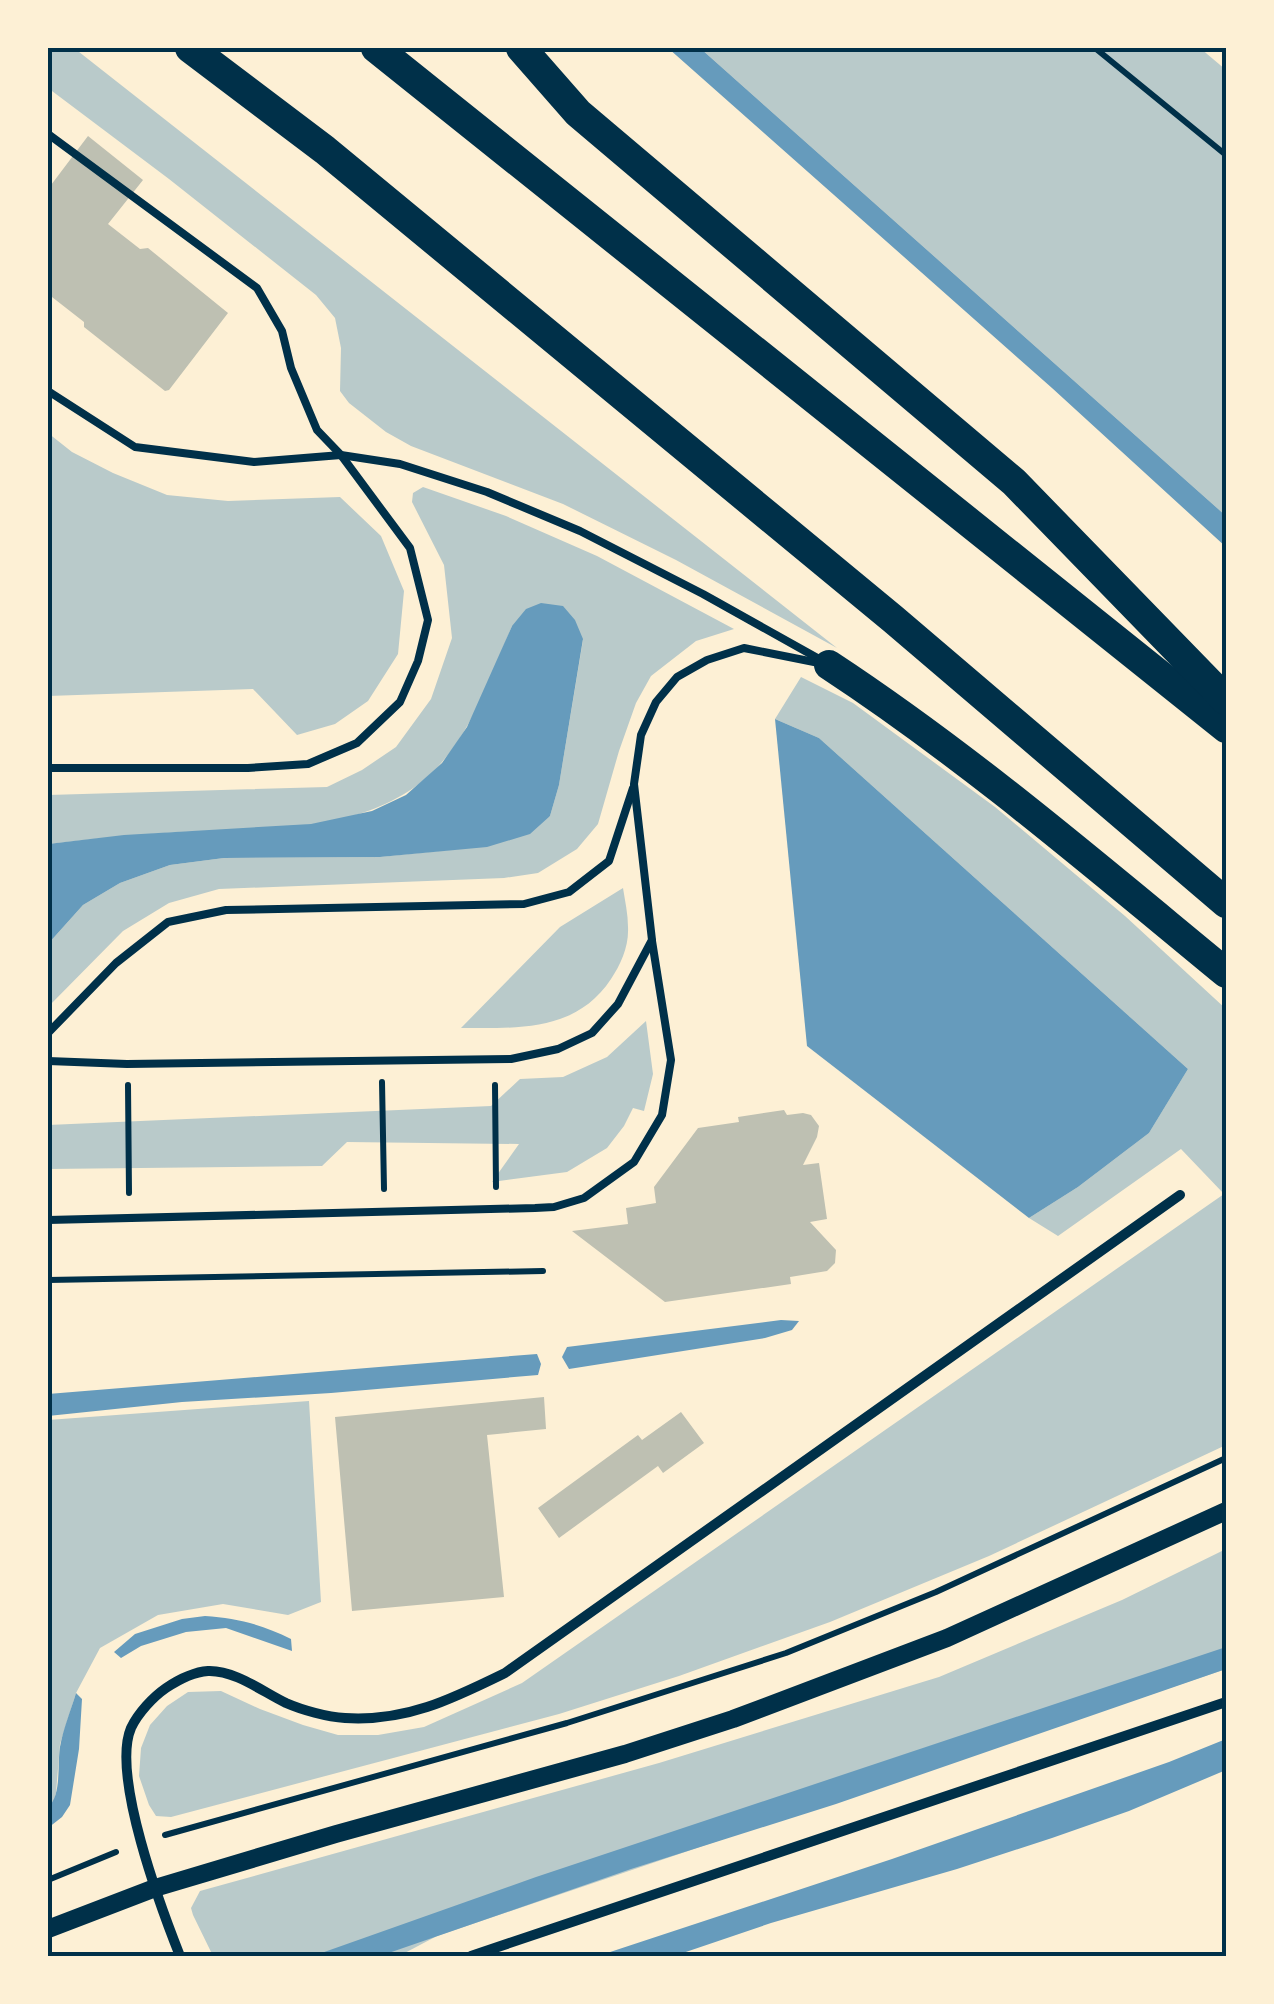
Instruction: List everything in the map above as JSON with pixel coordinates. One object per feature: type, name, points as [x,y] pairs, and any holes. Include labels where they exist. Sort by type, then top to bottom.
[{"type":"highway","points":[[190,48],[341,162],[878,606],[1226,902]]},
{"type":"highway","points":[[376,48],[1226,728]]},
{"type":"highway","points":[[520,48],[578,114],[1014,482],[1226,700]]},
{"type":"highway","points":[[829,665],[902,714],[1226,973]]},
{"type":"street","points":[[180,1956],[132,1807],[125,1762],[131,1728],[154,1696],[181,1678],[210,1671],[232,1676],[290,1705],[342,1718],[397,1717],[448,1701],[505,1673],[1180,1195]]},
{"type":"street","points":[[48,1929],[156,1888],[733,1720],[947,1638],[1226,1511]]},
{"type":"street","points":[[471,1956],[1226,1702]]},
{"type":"lane","points":[[48,134],[257,288],[282,331],[291,368],[317,430],[341,455],[410,548],[428,620],[418,661],[400,702],[357,743],[308,764],[248,768],[48,768]]},
{"type":"lane","points":[[48,391],[135,447],[254,462],[341,455],[400,464],[487,492],[580,531],[829,665]]},
{"type":"lane","points":[[48,1032],[116,963],[168,922],[226,910],[524,904],[569,892],[608,861],[634,784],[640,735],[656,702],[677,677],[707,660],[744,648],[829,665]]},
{"type":"lane","points":[[48,1220],[554,1207],[584,1198],[634,1162],[662,1115],[672,1060],[652,940],[634,784]]},
{"type":"lane","points":[[48,1061],[127,1064],[510,1059],[558,1050],[592,1033],[618,1004],[652,940]]},
{"type":"path","points":[[1095,48],[1226,155]]},
{"type":"path","points":[[495,1059],[496,1208]]},
{"type":"path","points":[[382,1061],[384,1211]]},
{"type":"path","points":[[127,1064],[130,1217]]},
{"type":"path","points":[[48,1280],[543,1270]]},
{"type":"path","points":[[48,1880],[142,1841],[567,1723],[786,1653],[936,1592],[1226,1458]]},
{"type":"shaded area","points":[[48,48],[74,48],[837,648],[563,504],[411,446],[386,432],[340,391],[341,348],[335,318],[316,295],[48,88]]},
{"type":"shaded area","points":[[700,48],[1200,48],[1226,70],[1226,516]]},
{"type":"shaded area","points":[[48,433],[72,452],[167,495],[228,501],[340,497],[381,536],[404,591],[398,654],[368,701],[335,724],[297,735],[253,689],[48,696]]},
{"type":"shaded area","points":[[423,487],[506,516],[597,556],[734,629],[696,641],[651,676],[636,703],[598,824],[577,849],[538,873],[504,878],[219,889],[169,903],[123,931],[48,1007],[48,944],[83,905],[120,883],[170,865],[224,858],[380,857],[487,846],[550,816],[559,785],[583,640],[512,626],[482,697],[454,747],[416,786],[386,804],[353,816],[283,828],[177,832],[48,844],[48,795],[327,787],[396,747],[431,699],[452,638],[444,565],[412,502],[413,493]]},
{"type":"shaded area","points":[[801,677],[853,703],[995,807],[1125,916],[1226,1009],[1226,1445],[989,1556],[830,1622],[679,1676],[559,1714],[171,1817],[156,1816],[139,1776],[141,1748],[150,1725],[167,1706],[188,1692],[221,1691],[260,1709],[338,1735],[378,1735],[424,1727],[522,1683],[1224,1194],[1181,1149],[1058,1236],[1029,1218],[1078,1187],[1149,1133],[1188,1069],[819,738],[775,719]]},
{"type":"shaded area","points":[[623,888],[628,922],[626,948],[615,973],[597,996],[581,1009],[544,1023],[461,1028],[560,927]]},
{"type":"shaded area","points":[[646,1021],[653,1074],[644,1111],[633,1108],[607,1148],[567,1172],[492,1182],[519,1144],[347,1142],[322,1166],[48,1169],[48,1125],[491,1106],[520,1079],[563,1077],[607,1057]]},
{"type":"shaded area","points":[[309,1401],[321,1602],[288,1615],[223,1604],[158,1615],[100,1648],[76,1693],[60,1744],[56,1793],[48,1808],[48,1420]]},
{"type":"shaded area","points":[[1226,1549],[1226,1669],[437,1936],[399,1956],[213,1956],[193,1915],[191,1908],[200,1891],[659,1763],[939,1677],[1122,1600]]},
{"type":"water","points":[[668,48],[700,48],[1226,516],[1226,547],[1052,388]]},
{"type":"water","points":[[541,603],[563,606],[575,620],[583,639],[559,785],[550,816],[530,834],[487,847],[380,857],[224,858],[170,865],[120,883],[83,905],[48,944],[48,844],[124,835],[311,824],[372,811],[406,795],[442,763],[467,727],[512,626],[526,609]]},
{"type":"water","points":[[775,719],[819,738],[1188,1069],[1149,1133],[1078,1187],[1029,1218],[807,1046]]},
{"type":"water","points":[[799,1321],[792,1330],[765,1338],[569,1369],[562,1357],[567,1347]]},
{"type":"water","points":[[537,1354],[541,1364],[538,1375],[48,1416],[48,1394]]},
{"type":"water","points":[[205,1616],[239,1620],[270,1630],[291,1639],[292,1651],[226,1628],[186,1632],[141,1646],[121,1658],[114,1652],[135,1634]]},
{"type":"water","points":[[1226,1647],[1226,1669],[836,1804],[631,1869],[380,1956],[313,1956],[536,1877]]},
{"type":"water","points":[[76,1693],[82,1699],[70,1805],[48,1828],[48,1808],[57,1788],[61,1740]]},
{"type":"water","points":[[1226,1739],[1226,1770],[1052,1838],[674,1956],[598,1956],[892,1859]]},
{"type":"building","points":[[88,136],[143,180],[108,224],[140,249],[148,248],[228,313],[169,390],[165,391],[84,327],[84,322],[52,297],[48,302],[48,189]]},
{"type":"building","points":[[784,1110],[787,1115],[811,1115],[819,1126],[803,1165],[819,1163],[827,1219],[810,1222],[836,1250],[835,1263],[827,1271],[790,1277],[791,1284],[665,1302],[572,1231],[628,1224],[626,1208],[656,1203],[654,1187],[698,1128]]},
{"type":"building","points":[[544,1397],[546,1429],[487,1435],[504,1597],[352,1611],[335,1417]]},
{"type":"building","points":[[681,1412],[704,1443],[663,1473],[658,1466],[559,1538],[538,1508],[638,1435],[642,1440]]}]
